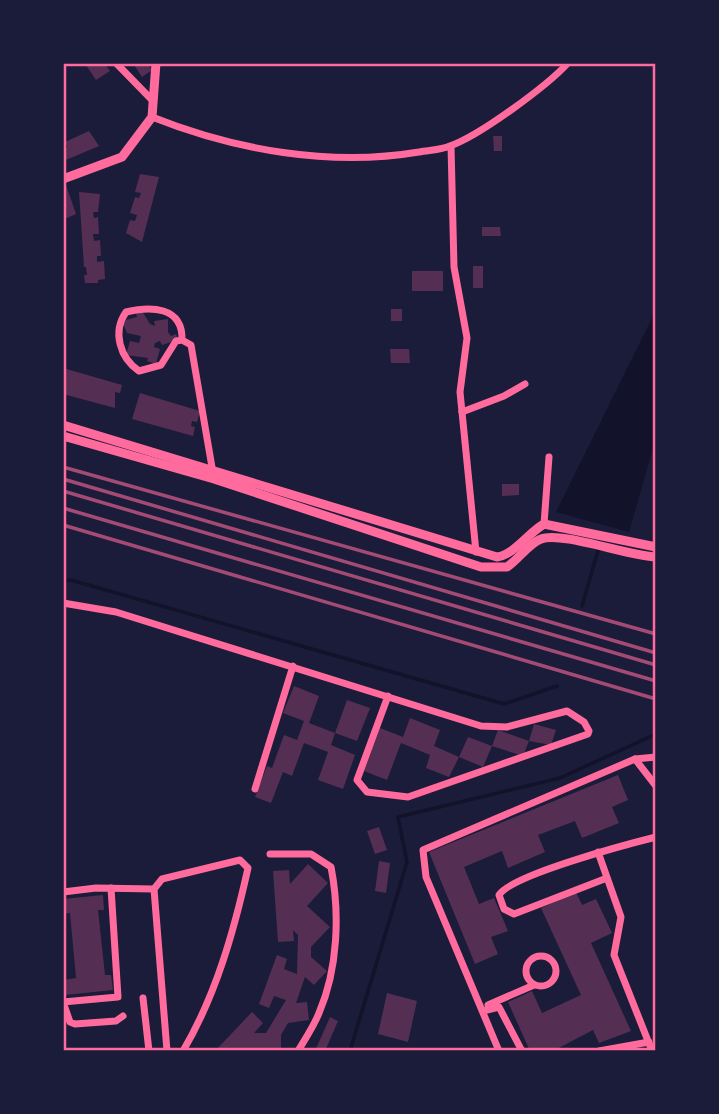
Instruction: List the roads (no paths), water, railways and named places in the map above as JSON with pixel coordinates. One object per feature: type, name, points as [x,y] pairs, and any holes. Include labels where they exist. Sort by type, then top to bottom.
[{"type":"street","points":[[116,63],[153,101]]},
{"type":"street","points":[[63,179],[122,157],[152,117],[156,63]]},
{"type":"street","points":[[152,117],[203,137],[322,157],[376,159],[451,146],[509,110],[568,63]]},
{"type":"street","points":[[451,146],[454,267],[467,338],[460,392],[476,552]]},
{"type":"street","points":[[163,309],[171,313],[183,333],[182,340],[171,345],[161,365],[139,371],[122,351],[118,326],[126,313],[163,309]]},
{"type":"street","points":[[182,340],[191,345],[213,475]]},
{"type":"street","points":[[462,412],[504,396],[525,384]]},
{"type":"street","points":[[63,425],[494,570],[507,567],[538,540],[551,536],[626,554],[656,557]]},
{"type":"street","points":[[63,436],[213,475],[497,557],[508,555],[525,536],[549,523],[626,543],[656,547]]},
{"type":"street","points":[[549,457],[549,523]]},
{"type":"street","points":[[63,603],[116,612],[293,666],[388,696],[481,726],[507,727],[567,711],[584,722],[589,731],[588,734],[408,797],[367,792],[357,780],[388,696]]},
{"type":"street","points":[[255,789],[293,666]]},
{"type":"street","points":[[500,1049],[426,877],[423,850],[635,759],[656,757]]},
{"type":"street","points":[[635,759],[656,786]]},
{"type":"street","points":[[607,878],[514,914],[500,902],[502,890],[511,885],[598,852],[656,837]]},
{"type":"street","points":[[598,852],[621,917],[614,955],[652,1051]]},
{"type":"street","points":[[270,854],[311,855],[331,867],[337,895],[333,960],[319,1013],[298,1051]]},
{"type":"street","points":[[166,1051],[154,889],[162,878],[240,860],[248,868],[240,910],[210,996],[183,1051]]},
{"type":"street","points":[[63,892],[111,888],[154,889]]},
{"type":"street","points":[[111,888],[118,997],[63,1002],[70,1022],[75,1024],[116,1021],[123,1016]]},
{"type":"street","points":[[482,1009],[534,985],[548,984],[554,977],[554,963],[546,957],[531,959],[526,967],[527,977],[534,985]]},
{"type":"street","points":[[143,998],[149,1051]]},
{"type":"street","points":[[482,1009],[499,1007],[522,1051]]},
{"type":"street","points":[[599,1051],[649,1042]]},
{"type":"waterway","points":[[582,606],[599,547]]},
{"type":"waterway","points":[[63,581],[71,580],[504,704],[557,686]]},
{"type":"waterway","points":[[350,1051],[407,862],[398,817],[560,778],[656,734]]},
{"type":"railway","points":[[63,467],[656,634]]},
{"type":"railway","points":[[63,479],[656,653]]},
{"type":"railway","points":[[63,491],[656,665]]},
{"type":"railway","points":[[63,508],[656,681]]},
{"type":"railway","points":[[63,525],[656,699]]}]
